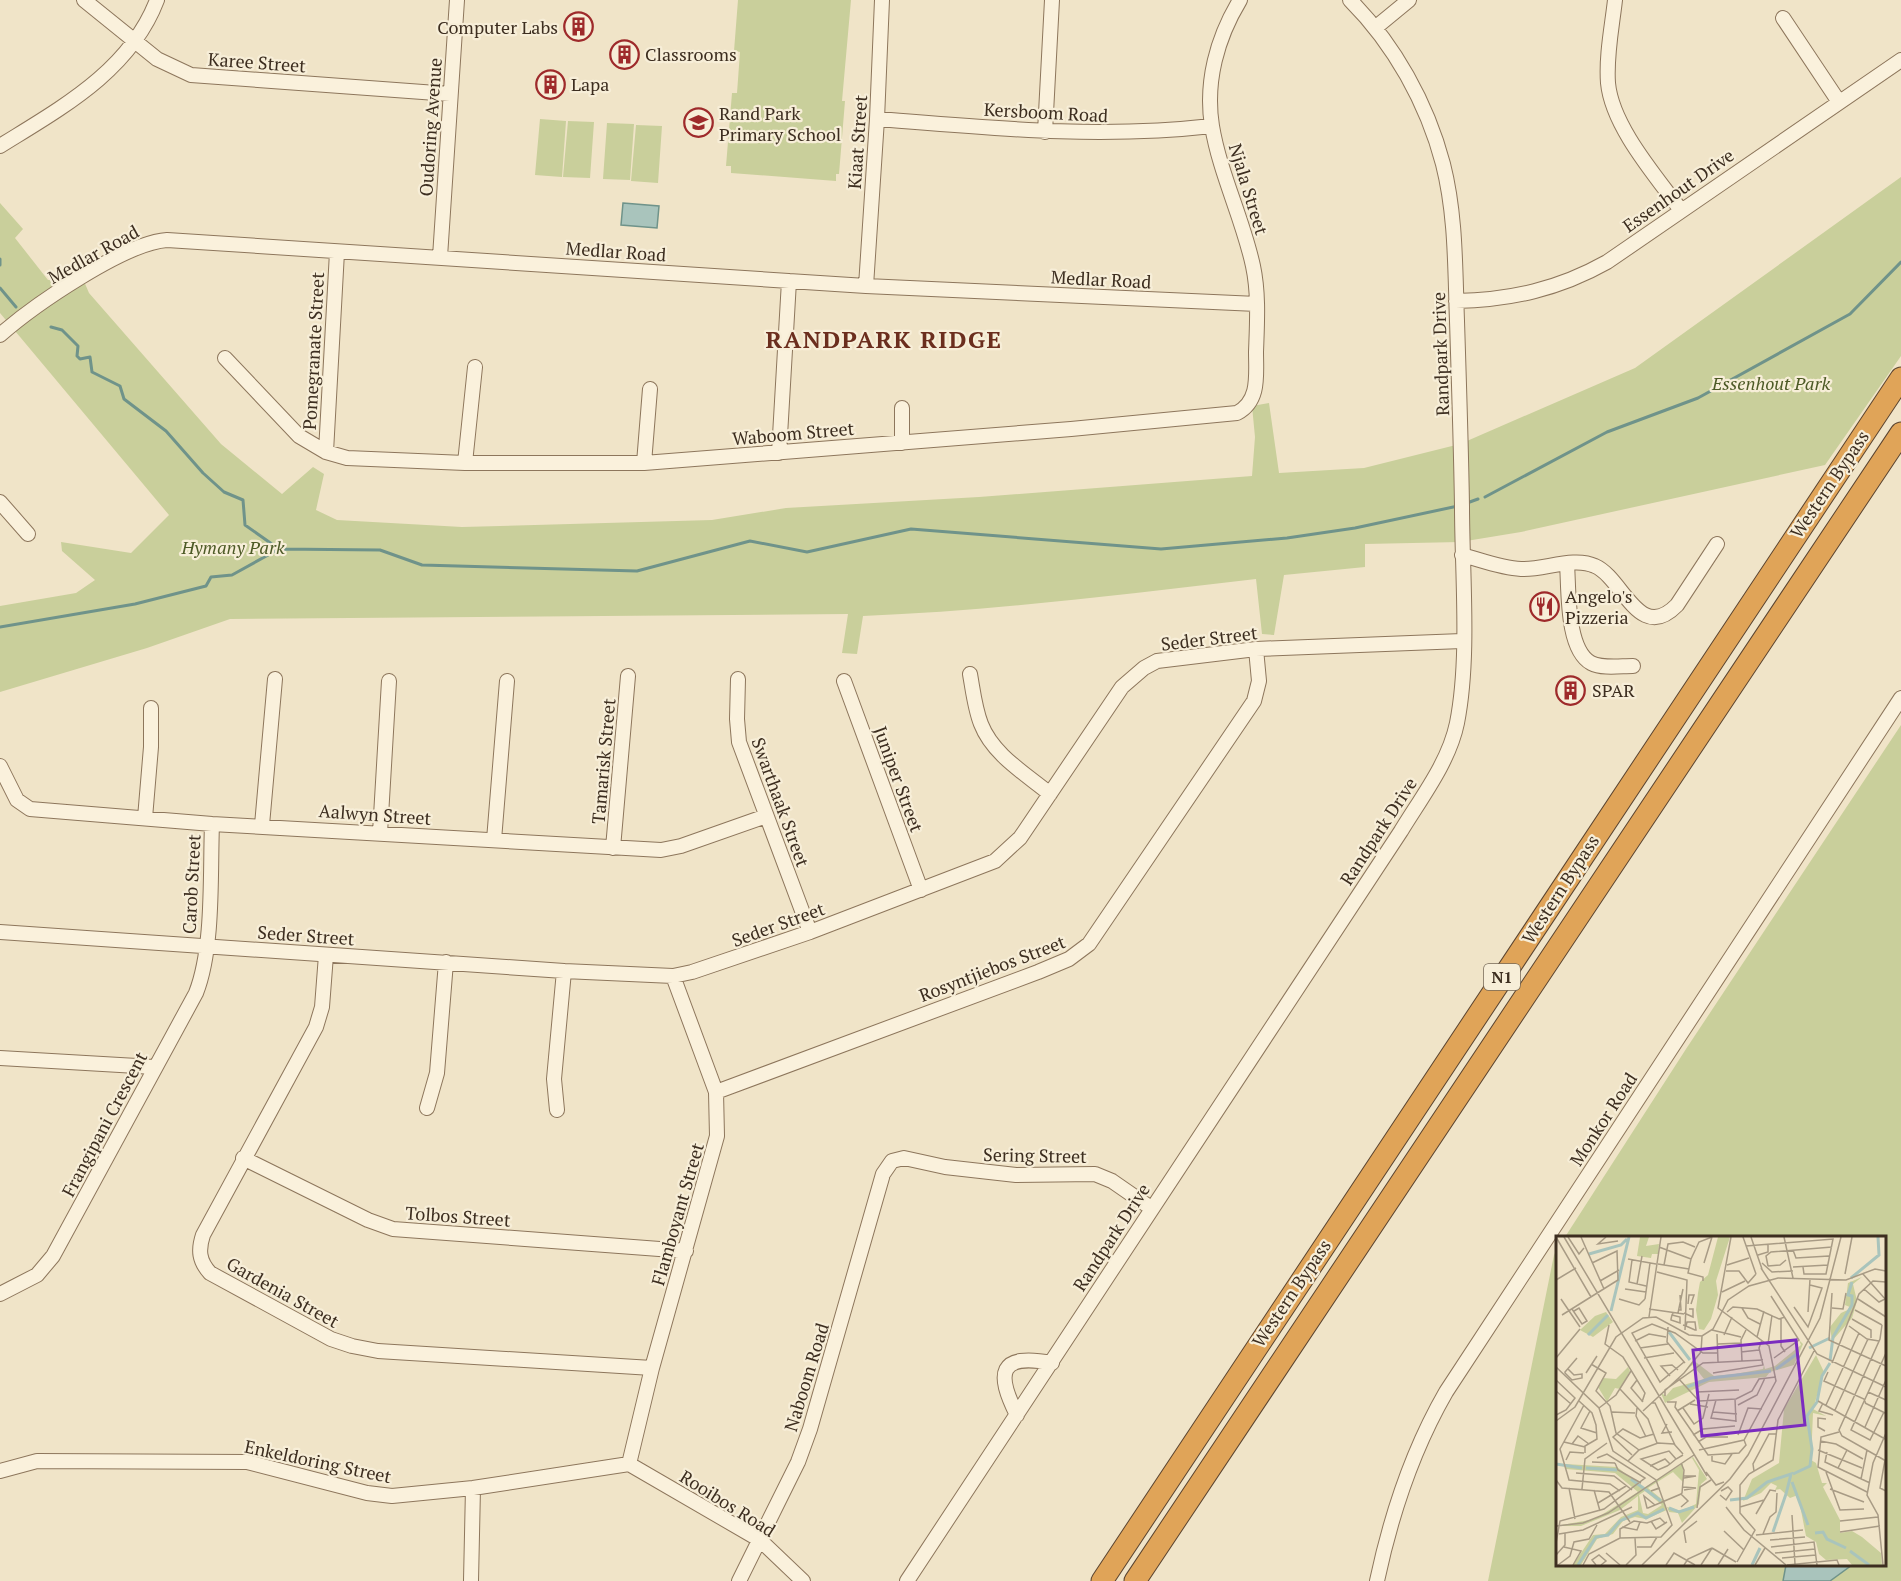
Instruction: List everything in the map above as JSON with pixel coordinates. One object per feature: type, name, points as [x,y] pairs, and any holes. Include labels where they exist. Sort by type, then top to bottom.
[{"type":"highway","name":"Western Bypass","points":[[1102,1581],[1901,378]]},
{"type":"highway","name":"Western Bypass","points":[[1135,1581],[1901,433]]},
{"type":"street","name":"Karee Street","points":[[84,0],[169,66],[191,75],[450,94]]},
{"type":"street","points":[[0,146],[93,84],[115,64],[136,40],[158,0]]},
{"type":"street","name":"Oudoring Avenue","points":[[440,257],[457,0]]},
{"type":"street","name":"Kiaat Street","points":[[866,286],[882,0]]},
{"type":"street","points":[[1045,132],[1052,0]]},
{"type":"street","name":"Njala Street","points":[[1240,0],[1229,18],[1216,53],[1211,79],[1212,126],[1246,240],[1256,283],[1254,394]]},
{"type":"street","name":"Randpark Drive","points":[[907,1581],[1426,790],[1448,751],[1457,724],[1462,641],[1462,514],[1454,226],[1442,161],[1414,90],[1375,28],[1350,0]]},
{"type":"street","points":[[1375,28],[1409,0]]},
{"type":"street","points":[[1615,0],[1608,63],[1610,96],[1622,124],[1642,158],[1680,210]]},
{"type":"street","points":[[1783,18],[1839,102]]},
{"type":"street","name":"Essenhout Drive","points":[[1456,302],[1523,296],[1570,281],[1607,262],[1901,60]]},
{"type":"street","name":"Kersboom Road","points":[[877,119],[1045,132],[1126,134],[1212,126]]},
{"type":"street","name":"Medlar Road","points":[[0,335],[70,284],[148,242],[167,240],[866,286],[1257,304]]},
{"type":"street","name":"Pomegranate Street","points":[[326,452],[337,252]]},
{"type":"street","points":[[779,453],[789,281]]},
{"type":"street","name":"Waboom Street","points":[[225,358],[283,422],[311,445],[326,452],[346,458],[465,463],[644,463],[902,443],[1228,414],[1245,409],[1254,394]]},
{"type":"street","points":[[465,463],[475,368]]},
{"type":"street","points":[[644,463],[650,389]]},
{"type":"street","points":[[902,408],[902,443]]},
{"type":"street","points":[[0,502],[28,534]]},
{"type":"street","points":[[1462,555],[1523,569],[1567,564],[1593,565],[1602,570],[1636,609],[1646,616],[1662,616],[1677,605],[1717,544]]},
{"type":"street","points":[[1567,564],[1573,638],[1580,652],[1590,662],[1602,666],[1634,666]]},
{"type":"street","name":"Seder Street","points":[[0,932],[564,971],[673,976],[711,968],[810,932],[986,865],[1003,855],[1020,837],[1122,687],[1144,668],[1175,658],[1256,649],[1462,641]]},
{"type":"street","name":"Rosyntjiebos Street","points":[[716,1092],[1038,972],[1084,949],[1254,701],[1258,681],[1256,649]]},
{"type":"street","points":[[970,674],[978,715],[987,737],[1010,762],[1050,794]]},
{"type":"street","name":"Tamarisk Street","points":[[613,848],[628,676]]},
{"type":"street","points":[[262,825],[275,679]]},
{"type":"street","name":"Swarthaak Street","points":[[738,680],[737,730],[766,816],[810,932]]},
{"type":"street","points":[[380,833],[389,681]]},
{"type":"street","points":[[494,840],[507,681]]},
{"type":"street","name":"Juniper Street","points":[[844,681],[921,890]]},
{"type":"street","name":"Monkor Road","points":[[1377,1581],[1402,1488],[1416,1450],[1446,1392],[1901,698]]},
{"type":"street","points":[[145,818],[151,747],[151,708]]},
{"type":"street","name":"Aalwyn Street","points":[[0,766],[17,800],[30,809],[212,824],[262,825],[613,848],[672,848],[766,816]]},
{"type":"street","name":"Carob Street","points":[[206,945],[212,824]]},
{"type":"street","name":"Frangipani Crescent","points":[[0,1294],[27,1282],[46,1267],[196,993],[201,981],[206,945]]},
{"type":"street","name":"Gardenia Street","points":[[326,955],[320,1018],[203,1235],[200,1246],[202,1262],[210,1273],[331,1339],[352,1346],[378,1351],[652,1368]]},
{"type":"street","points":[[428,1108],[437,1073],[446,962]]},
{"type":"street","points":[[557,1110],[554,1079],[564,971]]},
{"type":"street","name":"Flamboyant Street","points":[[629,1464],[652,1368],[717,1136],[716,1092],[673,976]]},
{"type":"street","points":[[0,1058],[154,1067]]},
{"type":"street","name":"Tolbos Street","points":[[243,1158],[368,1220],[393,1229],[686,1251]]},
{"type":"street","name":"Sering Street","points":[[883,1174],[892,1161],[904,1158],[987,1174],[1095,1174],[1112,1181],[1150,1208]]},
{"type":"street","name":"Naboom Road","points":[[739,1581],[798,1462],[810,1429],[883,1174]]},
{"type":"street","points":[[1017,1415],[1004,1389],[1004,1374],[1012,1364],[1026,1358],[1052,1363]]},
{"type":"street","name":"Enkeldoring Street","points":[[0,1471],[37,1461],[235,1462],[258,1464],[378,1495],[401,1496],[473,1488],[629,1464]]},
{"type":"street","name":"Rooibos Road","points":[[629,1464],[760,1540],[803,1581]]},
{"type":"street","points":[[471,1581],[473,1488]]},
{"type":"green space","points":[[738,0],[851,0],[842,101],[845,101],[839,174],[836,174],[836,181],[731,173],[731,166],[726,166],[732,93],[737,93],[740,52],[734,51]]},
{"type":"green space","points":[[540,119],[566,121],[562,177],[535,175]]},
{"type":"green space","points":[[568,121],[594,122],[590,178],[563,177]]},
{"type":"green space","points":[[607,123],[634,124],[630,180],[603,179]]},
{"type":"green space","points":[[636,125],[662,126],[658,183],[631,181]]},
{"type":"green space","name":"Hymany Park","points":[[1901,177],[1901,356],[1825,465],[1521,532],[1460,542],[1365,544],[1365,567],[1284,575],[1274,635],[1262,634],[1256,579],[1010,606],[863,616],[857,654],[842,653],[848,614],[230,619],[147,648],[0,692],[0,606],[76,593],[95,580],[62,551],[61,542],[131,553],[169,515],[0,313],[0,203],[23,229],[15,238],[48,280],[83,279],[89,293],[221,444],[282,494],[313,467],[324,474],[316,510],[337,520],[462,527],[712,520],[786,508],[979,497],[1252,476],[1255,437],[1252,406],[1269,403],[1279,473],[1364,468],[1460,444],[1635,368]]},
{"type":"green space","points":[[1901,725],[1901,1581],[1488,1581],[1556,1251],[1556,1566],[1886,1566],[1886,1236],[1566,1236],[1686,1049]]},
{"type":"water","points":[[623,203],[659,206],[657,228],[621,225]]},
{"type":"water","points":[[1786,1566],[1851,1566],[1830,1581],[1783,1581]]},
{"type":"waterway","points":[[0,259],[0,265]]},
{"type":"waterway","points":[[1485,497],[1607,432],[1698,398],[1850,314],[1901,262]]},
{"type":"waterway","points":[[0,288],[16,307]]},
{"type":"waterway","points":[[51,327],[62,330],[78,346],[77,356],[80,359],[90,357],[92,372],[120,386],[124,399],[166,431],[203,473],[224,492],[243,500],[245,525],[279,549]]},
{"type":"waterway","points":[[1467,503],[1478,499]]},
{"type":"waterway","points":[[0,627],[135,604],[206,586],[211,577],[232,575],[279,549],[380,550],[422,565],[637,571],[750,541],[807,552],[911,529],[1161,549],[1287,538],[1355,528],[1458,506]]},
{"type":"place","name":"Computer Labs","points":[[579,27]]},
{"type":"place","name":"Classrooms","points":[[624,54]]},
{"type":"place","name":"Lapa","points":[[550,84]]},
{"type":"place","name":"Rand Park Primary School","points":[[698,123]]},
{"type":"place","name":"Angelo's Pizzeria","points":[[1544,606]]},
{"type":"place","name":"SPAR","points":[[1571,690]]},
{"type":"district","name":"RANDPARK RIDGE","points":[[884,339]]},
{"type":"park label","name":"Essenhout Park","points":[[1771,383]]}]
